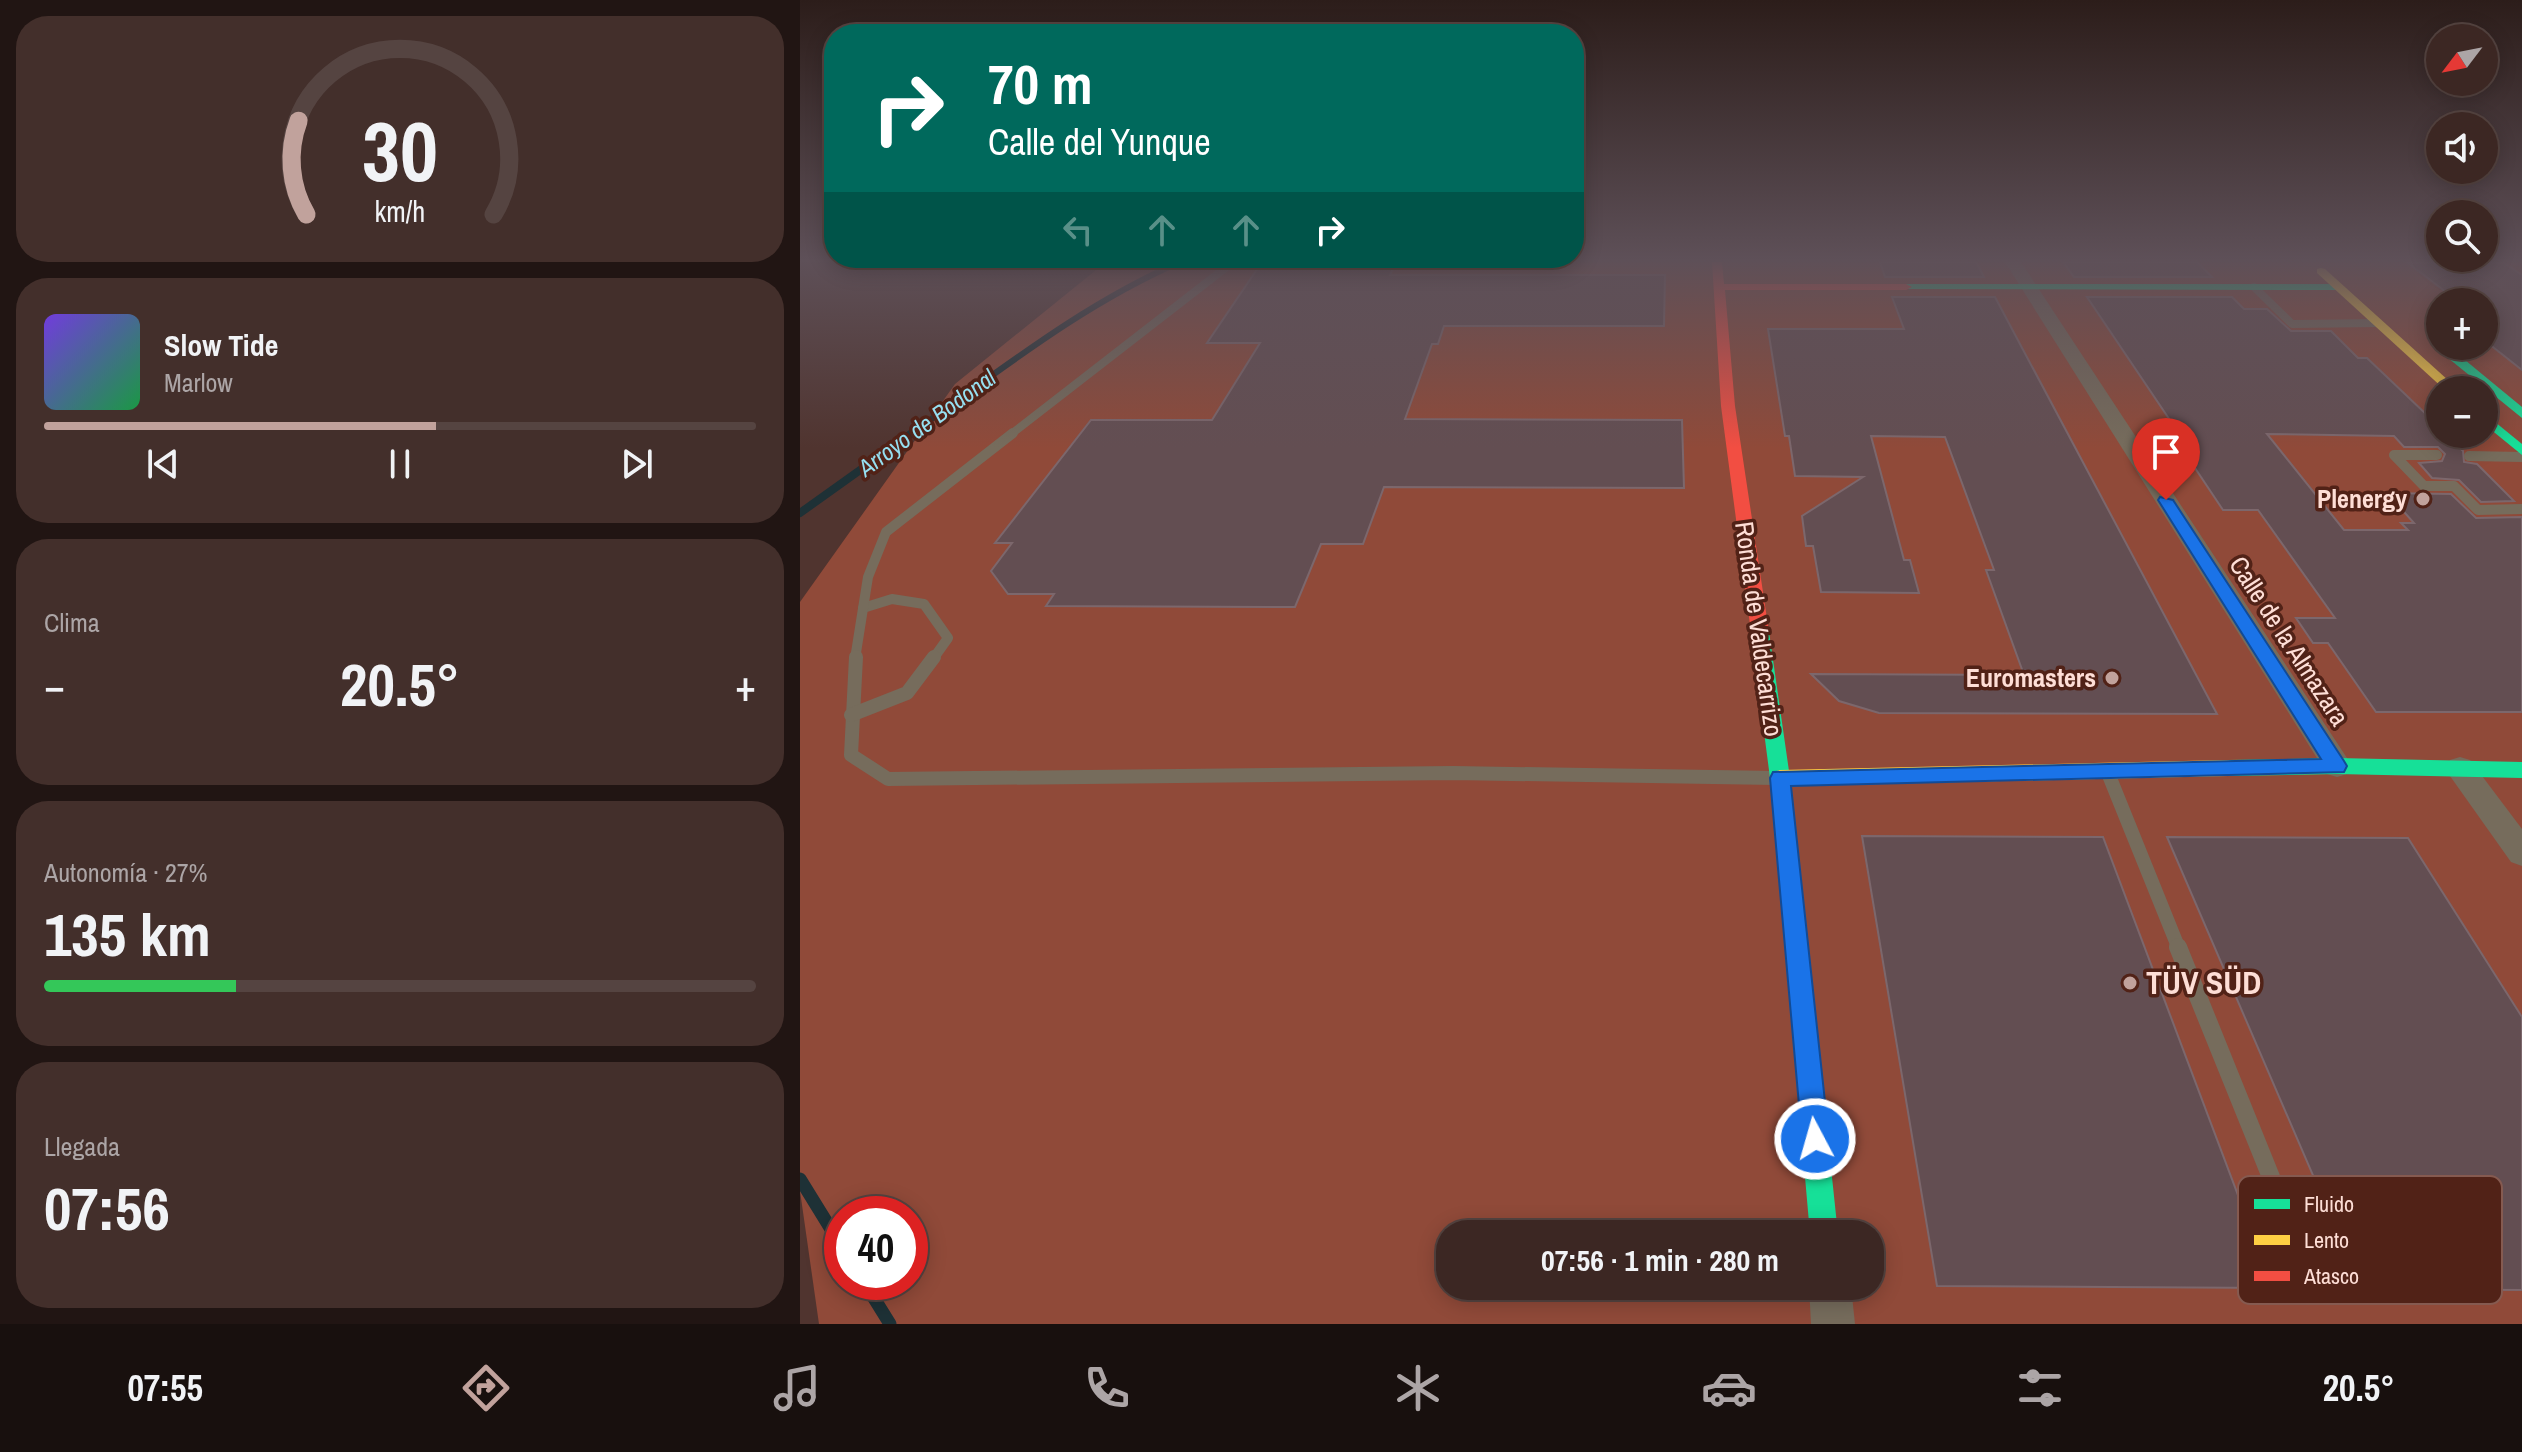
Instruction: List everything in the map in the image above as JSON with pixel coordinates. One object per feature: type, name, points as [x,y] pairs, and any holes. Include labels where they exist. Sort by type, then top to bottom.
[{"type":"street","name":"Ronda de Valdecarrizo","points":[[1722,324],[1728,406],[1780,778],[1823,1220]]},
{"type":"street","name":"Calle de la Almazara","points":[[2052,324],[2337,766]]},
{"type":"street","points":[[2379,324],[2437,376]]},
{"type":"street","points":[[2458,360],[2522,414]]},
{"type":"street","points":[[2498,431],[2522,454]]},
{"type":"street","points":[[1780,778],[2337,766],[2522,770]]},
{"type":"street","points":[[2460,768],[2522,853]]},
{"type":"street","points":[[1831,1300],[1833,1324]]},
{"type":"lane","points":[[1154,324],[886,532],[874,549],[863,608],[851,715],[851,755],[888,779],[1437,773],[1780,778]]},
{"type":"lane","points":[[2469,456],[2522,454]]},
{"type":"lane","points":[[2437,455],[2394,455],[2424,486],[2468,486]]},
{"type":"lane","points":[[2454,486],[2478,510],[2522,509]]},
{"type":"lane","points":[[851,715],[907,693],[948,638],[924,604],[892,599],[863,608]]},
{"type":"lane","points":[[2107,771],[2271,1176]]},
{"type":"shaded area","points":[[1030,324],[2426,324],[2426,360],[2498,360],[2498,324],[2522,324],[2522,1324],[819,1324],[800,1191],[800,602],[955,384]]},
{"type":"building","points":[[1220,324],[1664,324],[1444,326],[1438,344],[1432,344],[1405,419],[1682,420],[1684,488],[1384,487],[1363,544],[1321,544],[1295,607],[1046,606],[1054,594],[1008,594],[991,571],[1012,543],[995,543],[1091,420],[1212,420],[1260,343],[1207,343]]},
{"type":"building","points":[[1902,324],[2009,324],[2217,714],[1879,713],[1839,701],[1811,674],[2024,675],[1986,570],[1994,570],[1945,437],[1871,436],[1904,560],[1910,560],[1919,593],[1821,592],[1813,546],[1806,546],[1802,516],[1863,477],[1795,476],[1789,436],[1785,436],[1768,329],[1904,329]]},
{"type":"building","points":[[2105,324],[2283,324],[2291,331],[2331,331],[2358,358],[2367,358],[2426,414],[2426,447],[2404,447],[2394,436],[2267,434],[2344,530],[2408,530],[2401,523],[2414,523],[2387,493],[2451,494],[2476,518],[2522,517],[2522,712],[2376,712],[2328,643],[2313,643],[2296,618],[2335,618],[2258,510],[2223,510],[2181,447],[2188,447]]},
{"type":"building","points":[[2498,324],[2522,324],[2522,370],[2498,351]]},
{"type":"building","points":[[2439,448],[2460,448],[2464,462],[2477,464],[2514,501],[2481,502],[2459,480],[2432,478],[2419,463],[2442,461],[2445,454]]},
{"type":"building","points":[[1862,836],[2103,837],[2238,1195],[2238,1288],[1937,1286]]},
{"type":"building","points":[[2167,837],[2408,838],[2522,1017],[2522,1290],[2502,1290],[2502,1176],[2313,1176]]},
{"type":"waterway","name":"Arroyo de Bodonal","points":[[909,435],[1067,324]]},
{"type":"waterway","name":"Arroyo de Bodonal","points":[[800,513],[912,433]]},
{"type":"waterway","name":"Arroyo de Bodonal","points":[[800,1179],[824,1218]]},
{"type":"waterway","name":"Arroyo de Bodonal","points":[[875,1300],[890,1324]]},
{"type":"traffic: fast","points":[[2458,360],[2522,414]]},
{"type":"traffic: fast","points":[[2498,430],[2522,451]]},
{"type":"traffic: fast","points":[[1760,632],[1780,778],[1823,1220]]},
{"type":"traffic: fast","points":[[2228,768],[2337,766],[2522,770]]},
{"type":"traffic: slow","points":[[2380,324],[2437,376]]},
{"type":"traffic: slow","points":[[1780,778],[2228,768]]},
{"type":"traffic: jam","points":[[1722,324],[1728,406],[1760,632]]},
{"type":"place","name":"Plenergy","points":[[2423,499]]},
{"type":"place","name":"Euromasters","points":[[2112,678]]},
{"type":"place","name":"TÜV SÜD","points":[[2130,983]]},
{"type":"route","points":[[1815,1139],[1780,778],[2337,766],[2166,500]]}]
